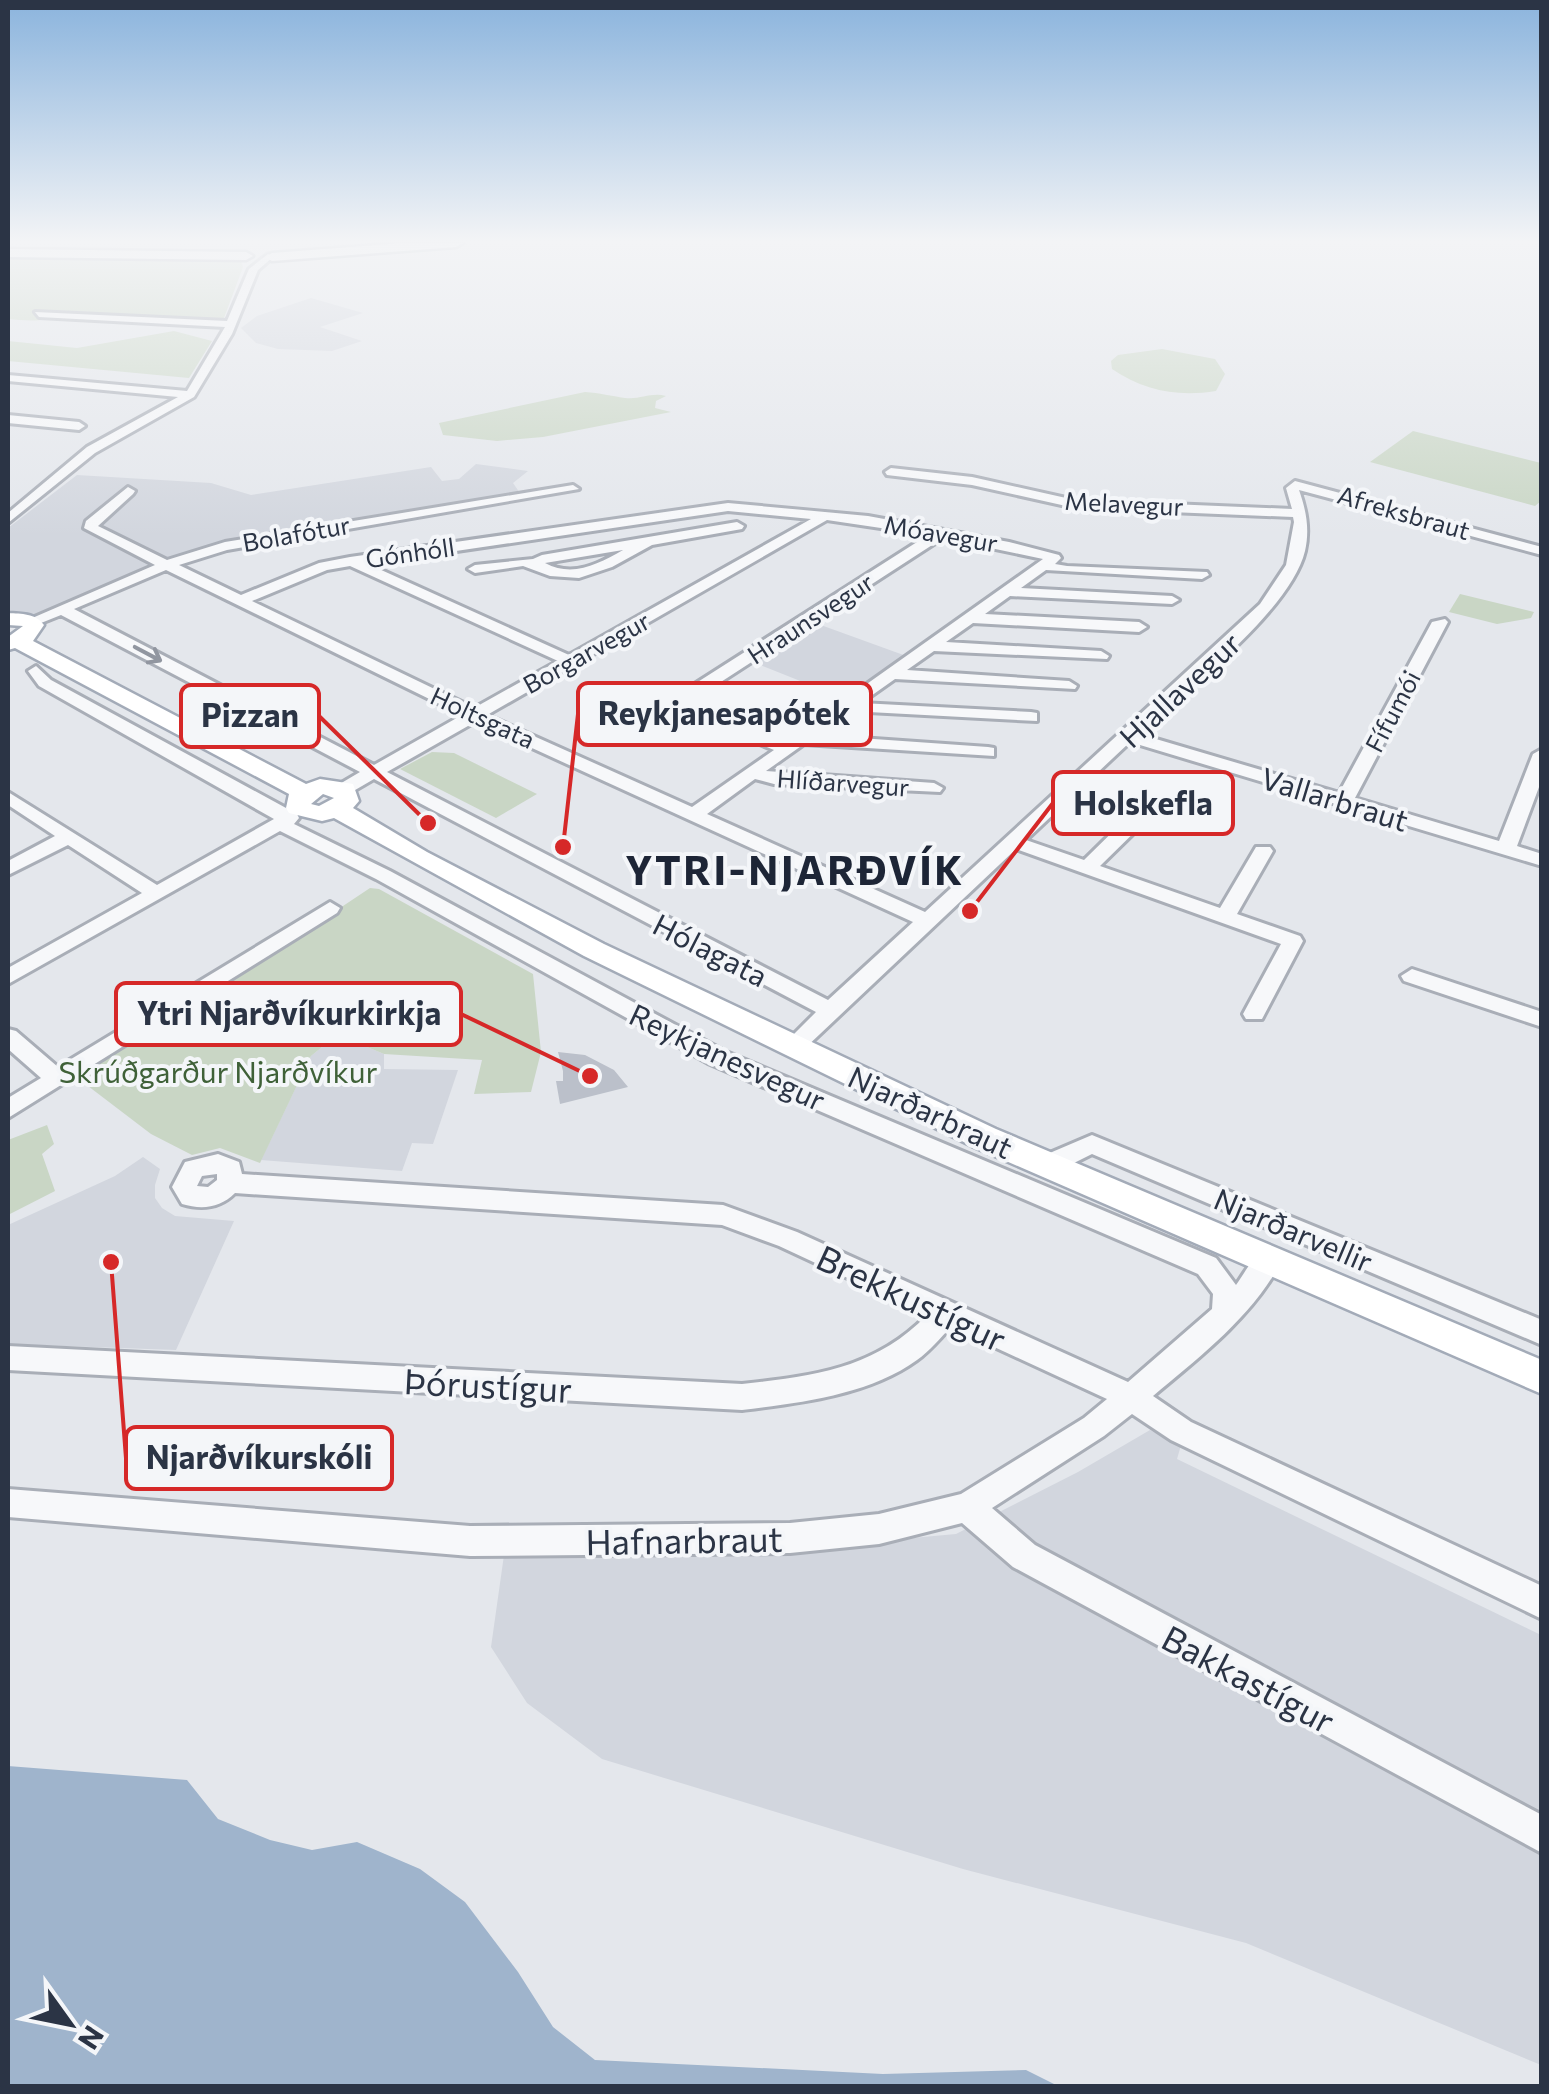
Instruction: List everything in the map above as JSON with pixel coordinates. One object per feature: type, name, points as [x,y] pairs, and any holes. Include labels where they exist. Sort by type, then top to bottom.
[{"type":"main road","points":[[8,619],[32,622],[30,634],[12,643]]},
{"type":"main road","points":[[12,643],[294,812],[320,786],[340,799]]},
{"type":"main road","name":"Njarðarbraut","points":[[340,799],[418,857],[566,935],[794,1045],[1048,1165],[1542,1378]]},
{"type":"street","points":[[8,520],[91,450],[166,412],[190,394],[221,341]]},
{"type":"street","points":[[8,378],[190,394]]},
{"type":"street","points":[[8,419],[79,426]]},
{"type":"street","name":"Melavegur","points":[[890,472],[972,480],[1075,504],[1300,513]]},
{"type":"street","name":"Afreksbraut","points":[[1300,513],[1292,488],[1300,484],[1542,551]]},
{"type":"street","name":"Bolafótur","points":[[32,622],[168,564],[251,540],[574,489]]},
{"type":"street","name":"Holtsgata","points":[[128,492],[90,526],[474,715],[928,921]]},
{"type":"street","name":"Gónhóll","points":[[242,600],[324,566],[585,526],[728,507],[828,515]]},
{"type":"street","name":"Hjallavegur","points":[[794,1045],[1279,591],[1302,548],[1300,513]]},
{"type":"street","name":"Móavegur","points":[[828,515],[941,533],[1050,562]]},
{"type":"street","name":"Borgarvegur","points":[[340,799],[373,772],[828,515]]},
{"type":"street","points":[[585,526],[598,549]]},
{"type":"street","name":"Gónhóll","points":[[536,564],[542,559],[737,526]]},
{"type":"street","name":"Hraunsvegur","points":[[794,744],[678,703],[941,533]]},
{"type":"street","name":"Gónhóll","points":[[474,568],[523,562],[567,576],[582,575],[648,542]]},
{"type":"street","points":[[350,561],[570,661]]},
{"type":"street","points":[[1050,562],[1067,570],[1202,575]]},
{"type":"street","name":"Hlíðarvegur","points":[[696,813],[1050,562]]},
{"type":"street","points":[[1009,592],[1172,600]]},
{"type":"street","name":"Hólagata","points":[[62,609],[829,1010]]},
{"type":"street","points":[[973,618],[1140,627]]},
{"type":"street","name":"Fífumói","points":[[1344,801],[1440,622]]},
{"type":"street","points":[[934,646],[1101,656]]},
{"type":"street","name":"Reykjanesvegur","points":[[36,671],[45,683],[294,812],[383,875],[716,1057],[1207,1266],[1226,1292],[1225,1313]]},
{"type":"street","points":[[893,674],[1069,686]]},
{"type":"street","points":[[850,704],[861,708],[1031,717]]},
{"type":"street","name":"Vallarbraut","points":[[1128,736],[1542,860]]},
{"type":"street","name":"Hlíðarvegur","points":[[794,744],[988,752]]},
{"type":"street","points":[[1506,849],[1542,754]]},
{"type":"street","name":"Hlíðarvegur","points":[[753,773],[774,778],[934,788]]},
{"type":"street","points":[[8,797],[156,894]]},
{"type":"street","points":[[1087,868],[1147,810]]},
{"type":"street","points":[[8,976],[294,812]]},
{"type":"street","points":[[8,869],[68,837]]},
{"type":"street","points":[[1014,842],[1293,941],[1254,1014]]},
{"type":"street","points":[[1225,917],[1263,850]]},
{"type":"street","points":[[8,1109],[330,908]]},
{"type":"street","points":[[535,959],[566,935]]},
{"type":"street","points":[[1412,976],[1542,1020]]},
{"type":"street","points":[[8,1037],[56,1078]]},
{"type":"street","name":"Njarðarvellir","points":[[1048,1165],[1092,1144],[1542,1332]]},
{"type":"street","name":"Brekkustígur","points":[[229,1183],[723,1214],[788,1239],[1131,1397],[1181,1431],[1542,1603]]},
{"type":"street","name":"Hafnarbraut","points":[[8,1503],[488,1541],[790,1538],[879,1529],[966,1506],[1094,1428],[1225,1313],[1258,1279],[1269,1260]]},
{"type":"street","name":"Þórustígur","points":[[8,1358],[742,1398],[793,1391],[906,1354],[947,1314]]},
{"type":"street","name":"Bakkastígur","points":[[966,1506],[1024,1556],[1542,1836]]},
{"type":"shaded area","points":[[254,341],[362,341],[332,351],[278,349]]},
{"type":"shaded area","points":[[476,464],[528,471],[513,483],[522,496],[185,555],[37,614],[8,616],[8,528],[77,475],[211,483],[251,495],[431,467],[442,481],[459,479]]},
{"type":"shaded area","points":[[818,624],[909,657],[848,700],[755,663]]},
{"type":"shaded area","points":[[350,1040],[384,1054],[384,1069],[458,1070],[433,1144],[412,1143],[402,1171],[261,1160],[311,1056],[327,1043]]},
{"type":"shaded area","points":[[143,1157],[160,1169],[155,1198],[162,1208],[175,1216],[234,1221],[176,1350],[8,1344],[8,1225],[115,1176]]},
{"type":"shaded area","points":[[1150,1430],[1181,1445],[1177,1459],[1541,1635],[1541,2065],[1246,1943],[963,1869],[602,1759],[527,1703],[491,1647],[504,1555],[868,1542],[956,1534]]},
{"type":"green space","points":[[8,341],[77,348],[119,341],[212,341],[189,378],[8,361]]},
{"type":"green space","points":[[1162,349],[1215,359],[1225,374],[1216,391],[1162,390],[1136,383],[1112,369],[1111,361],[1118,355]]},
{"type":"green space","points":[[585,392],[630,398],[666,396],[656,401],[655,408],[671,412],[543,437],[497,441],[443,435],[439,423]]},
{"type":"green space","points":[[1413,431],[1541,463],[1541,501],[1535,506],[1370,462]]},
{"type":"green space","points":[[1460,594],[1534,612],[1531,618],[1497,624],[1449,612]]},
{"type":"green space","points":[[432,752],[454,753],[537,794],[496,818],[400,769]]},
{"type":"green space","name":"Skrúðgarður Njarðvíkur","points":[[370,888],[379,889],[533,974],[541,1052],[531,1092],[474,1094],[482,1060],[384,1054],[350,1040],[327,1043],[311,1056],[260,1163],[220,1148],[192,1155],[151,1134],[88,1086],[56,1078],[310,928]]},
{"type":"green space","points":[[47,1125],[54,1144],[42,1154],[55,1191],[8,1215],[8,1140]]},
{"type":"water","points":[[8,1766],[187,1780],[218,1819],[270,1840],[312,1850],[357,1842],[420,1869],[465,1902],[518,1972],[553,2027],[595,2060],[883,2074],[1026,2070],[1058,2086],[8,2086]]},
{"type":"building","points":[[558,1052],[585,1055],[614,1070],[628,1087],[560,1104],[556,1081],[563,1081],[563,1071]]},
{"type":"place","name":"Pizzan","points":[[428,823]]},
{"type":"place","name":"Reykjanesapótek","points":[[563,847]]},
{"type":"place","name":"Holskefla","points":[[970,911]]},
{"type":"place","name":"Ytri Njarðvíkurkirkja","points":[[590,1076]]},
{"type":"place","name":"Njarðvíkurskóli","points":[[111,1262]]},
{"type":"district","name":"YTRI-NJARÐVÍK","points":[[795,868]]}]
